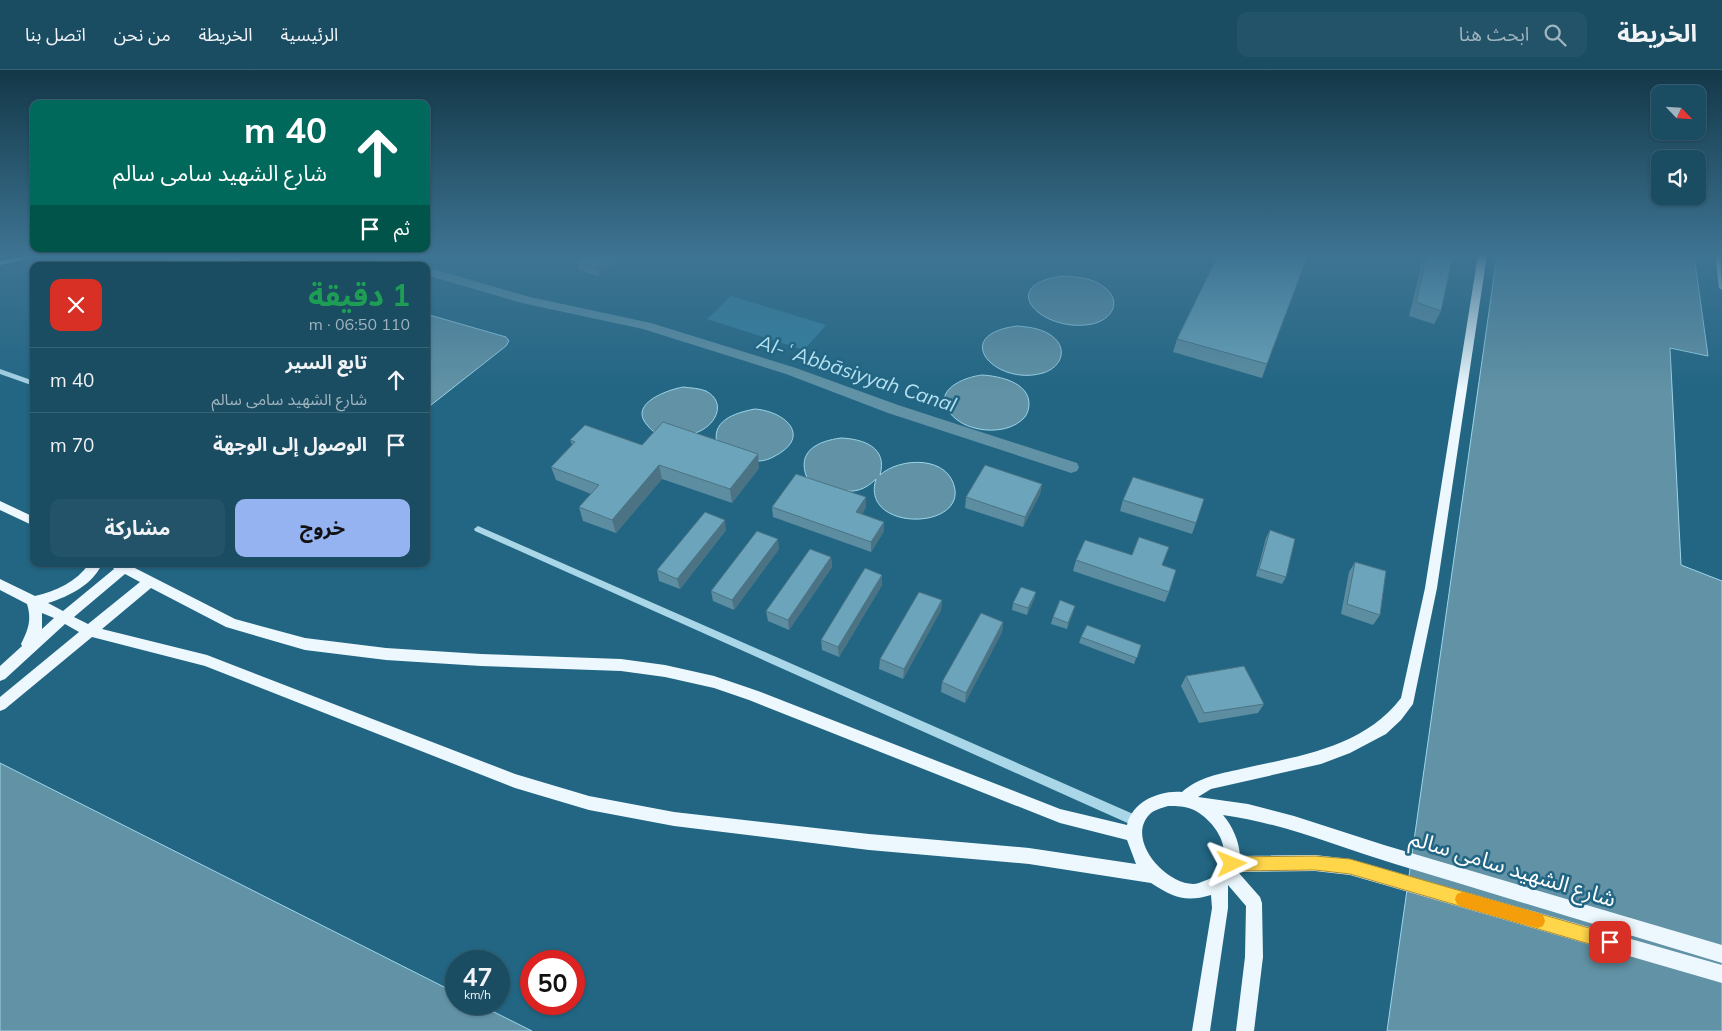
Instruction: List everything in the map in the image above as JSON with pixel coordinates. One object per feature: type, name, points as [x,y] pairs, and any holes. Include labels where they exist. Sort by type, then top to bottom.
[{"type":"main road","points":[[1185,799],[1196,789],[1210,783],[1321,757],[1345,748],[1381,729],[1396,716],[1408,700],[1431,588],[1476,300]]},
{"type":"main road","points":[[0,505],[30,520]]},
{"type":"main road","points":[[33,602],[50,598],[68,590],[86,576],[94,567]]},
{"type":"main road","points":[[5,670],[119,567]]},
{"type":"main road","points":[[122,567],[231,623],[256,632],[305,644],[386,654],[443,658],[621,665],[665,671],[714,682],[753,695],[1060,816],[1102,828],[1135,828]]},
{"type":"main road","points":[[0,704],[150,581]]},
{"type":"main road","points":[[0,584],[89,631],[207,661],[515,781],[589,803],[674,819],[869,842],[1029,856],[1154,875]]},
{"type":"main road","points":[[5,670],[26,648],[36,630],[38,615],[33,602]]},
{"type":"main road","points":[[1201,1031],[1226,873],[1233,853],[1227,831],[1220,822],[1201,806],[1185,799],[1158,800],[1145,808],[1135,828],[1139,855],[1154,875],[1164,882],[1188,891],[1210,888],[1226,873],[1315,863],[1350,866],[1722,974]]},
{"type":"main road","name":"شارع الشهيد سامى سالم","points":[[1201,806],[1255,812],[1722,954]]},
{"type":"main road","points":[[1226,873],[1254,902],[1254,957],[1245,1031]]},
{"type":"street","points":[[0,371],[30,382]]},
{"type":"street","points":[[478,529],[1135,828]]},
{"type":"shaded area","points":[[727,300],[744,300],[826,325],[804,350],[707,319]]},
{"type":"shaded area","points":[[1029,300],[1113,300],[1114,304],[1110,314],[1099,322],[1074,325],[1057,322],[1042,315],[1033,307]]},
{"type":"shaded area","points":[[1491,300],[1700,300],[1708,356],[1670,348],[1681,565],[1722,581],[1722,1031],[1387,1031]]},
{"type":"shaded area","points":[[430,315],[506,337],[509,341],[506,346],[430,406]]},
{"type":"shaded area","points":[[1017,326],[1041,330],[1055,339],[1059,344],[1061,356],[1055,366],[1043,373],[1026,375],[1009,373],[996,367],[986,358],[983,349],[985,339],[996,331]]},
{"type":"shaded area","points":[[982,375],[1004,379],[1019,385],[1024,390],[1028,396],[1029,404],[1028,412],[1024,418],[1009,427],[990,430],[972,427],[956,419],[944,402],[945,395],[956,384]]},
{"type":"shaded area","points":[[683,387],[703,390],[713,396],[717,408],[713,420],[702,430],[692,434],[669,435],[654,432],[643,418],[642,411],[652,399],[668,391]]},
{"type":"shaded area","points":[[755,409],[777,415],[791,427],[793,434],[791,442],[785,450],[770,458],[755,461],[718,447],[716,438],[720,425],[732,416]]},
{"type":"shaded area","points":[[832,439],[857,440],[872,446],[877,451],[882,465],[880,475],[899,465],[911,463],[934,465],[944,470],[951,479],[955,490],[952,503],[943,513],[928,518],[911,519],[895,516],[882,508],[875,496],[876,479],[859,490],[843,491],[807,478],[804,461],[811,449]]},
{"type":"shaded area","points":[[0,763],[445,987],[445,1015],[500,1015],[532,1031],[0,1031]]},
{"type":"building","points":[[1196,300],[1291,300],[1267,364],[1177,339]]},
{"type":"building","points":[[1417,300],[1443,300],[1441,311],[1416,302]]},
{"type":"building","points":[[663,422],[758,454],[730,489],[659,465],[612,520],[579,507],[599,485],[551,467],[575,442],[570,440],[585,425],[642,445]]},
{"type":"building","points":[[985,465],[1042,484],[1025,517],[966,497]]},
{"type":"building","points":[[796,474],[866,497],[856,512],[884,522],[871,542],[772,507]]},
{"type":"building","points":[[1133,477],[1204,499],[1196,523],[1123,500]]},
{"type":"building","points":[[705,512],[725,520],[677,579],[657,570]]},
{"type":"building","points":[[1270,530],[1295,539],[1286,577],[1259,569]]},
{"type":"building","points":[[757,531],[778,539],[732,600],[711,591]]},
{"type":"building","points":[[1139,537],[1169,547],[1162,565],[1176,570],[1169,592],[1076,560],[1085,540],[1132,555]]},
{"type":"building","points":[[810,549],[831,557],[788,620],[766,611]]},
{"type":"building","points":[[1355,562],[1386,571],[1380,615],[1347,604]]},
{"type":"building","points":[[865,568],[882,575],[838,647],[821,640]]},
{"type":"building","points":[[1021,587],[1036,592],[1028,608],[1013,603]]},
{"type":"building","points":[[919,592],[942,600],[904,669],[880,659]]},
{"type":"building","points":[[1060,600],[1075,606],[1068,623],[1053,617]]},
{"type":"building","points":[[981,613],[1003,622],[966,693],[942,682]]},
{"type":"building","points":[[1087,625],[1141,645],[1137,658],[1081,637]]},
{"type":"building","points":[[1244,666],[1264,704],[1204,713],[1186,676]]},
{"type":"waterway","name":"Al-ʿAbbāsiyyah Canal","points":[[526,300],[646,326],[791,371],[893,409],[1071,467]]},
{"type":"slow traffic","points":[[1463,899],[1538,921]]},
{"type":"route","points":[[1232,864],[1283,862],[1329,863],[1350,866],[1610,942]]}]
